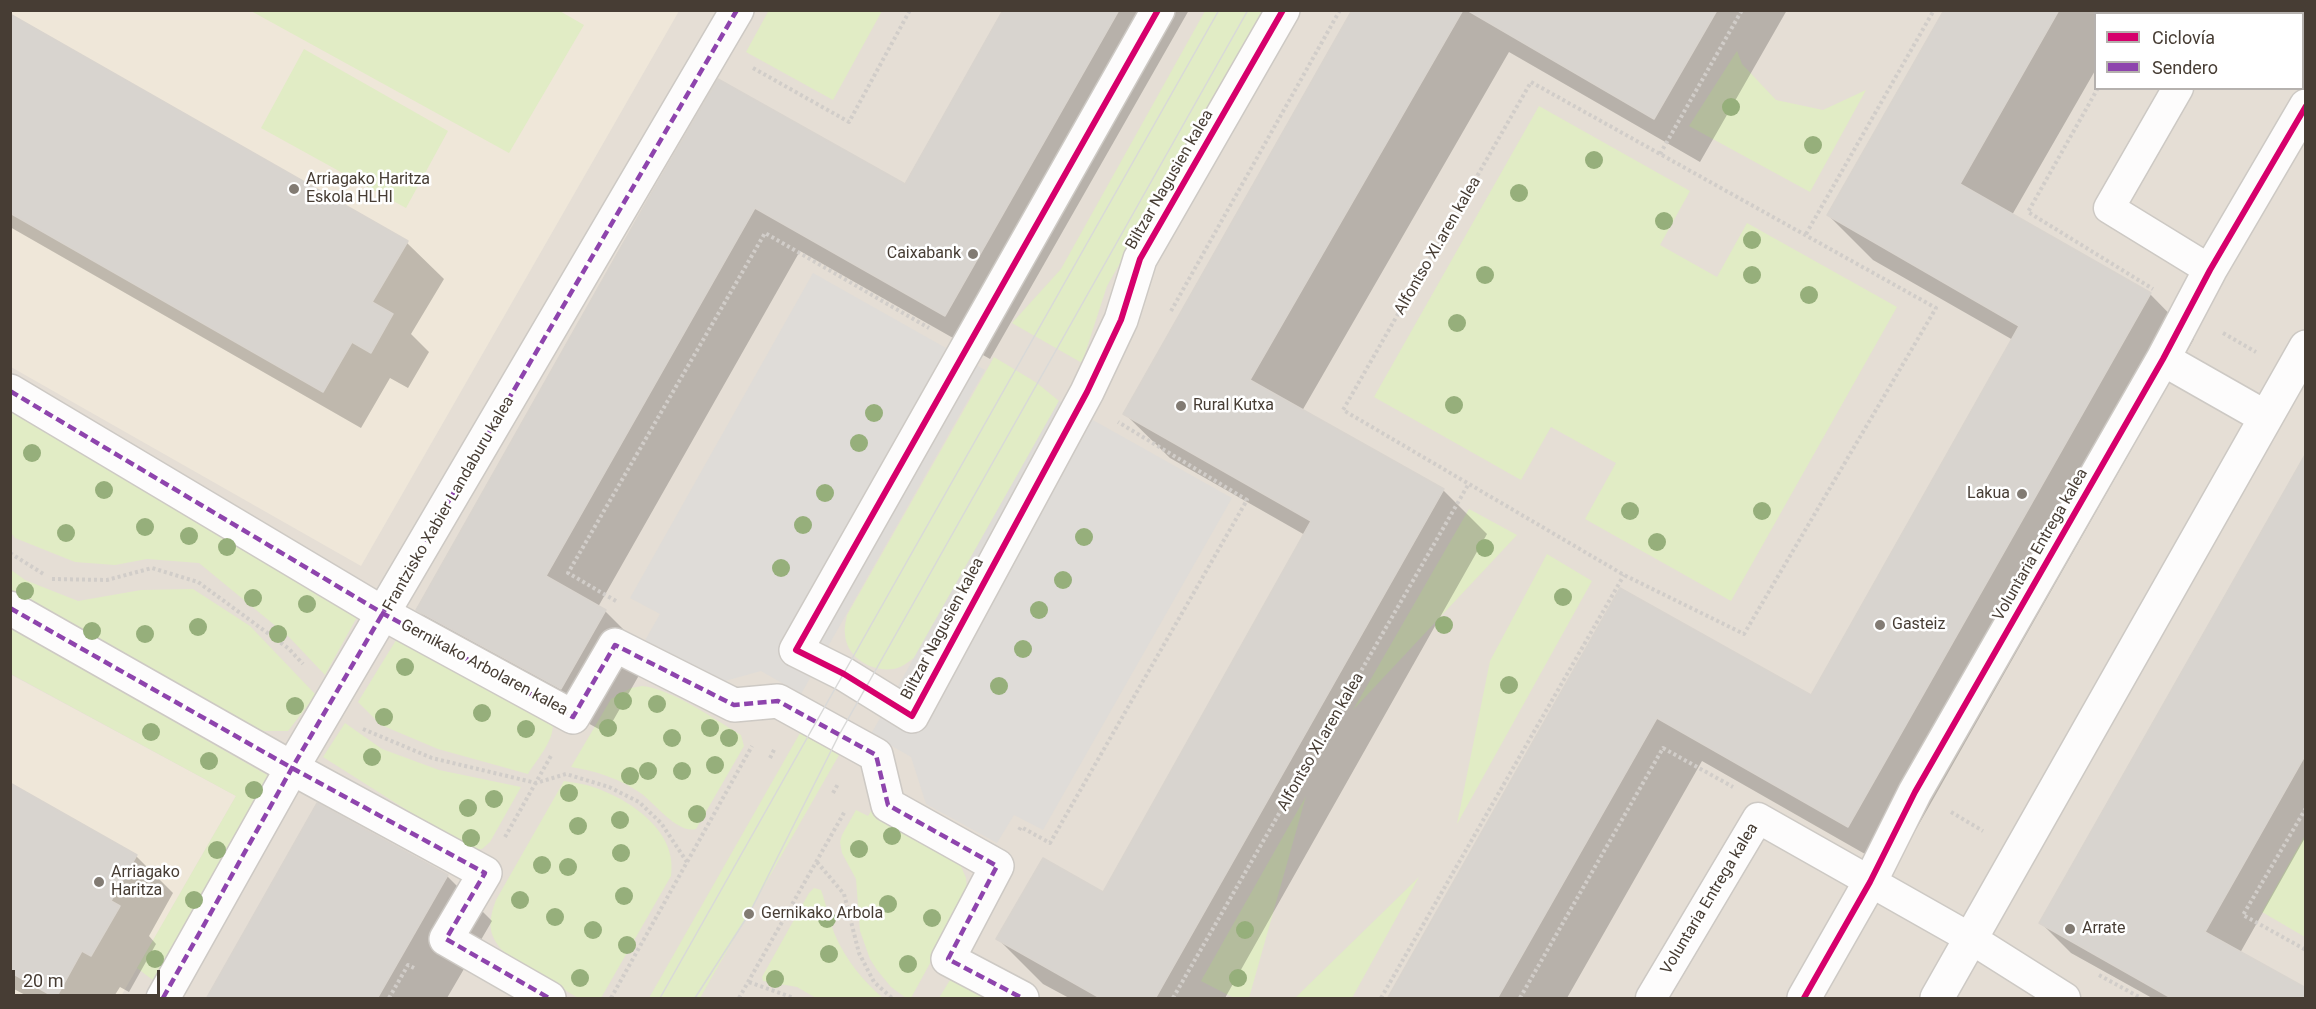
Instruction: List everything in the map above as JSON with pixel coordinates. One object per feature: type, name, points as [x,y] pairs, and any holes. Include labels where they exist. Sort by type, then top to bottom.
[{"type":"street","name":"Frantzisko Xabier Landaburu kalea","points":[[163,999],[292,768],[736,10]]},
{"type":"street","name":"Biltzar Nagusien kalea","points":[[1158,10],[796,650],[844,674],[912,716],[1087,392],[1121,320],[1140,259],[1283,10]]},
{"type":"street","name":"Voluntaria Entrega kalea","points":[[1804,999],[1870,882],[1916,792],[2163,359],[2210,270],[2306,106]]},
{"type":"street","points":[[2163,359],[2265,417]]},
{"type":"street","points":[[1937,999],[2298,360]]},
{"type":"street","name":"Gernikako Arbolaren kalea","points":[[10,391],[384,614],[573,717],[615,645]]},
{"type":"street","points":[[10,608],[292,768],[485,873],[446,939],[549,999]]},
{"type":"street","points":[[615,645],[734,705],[778,701],[876,755],[888,805],[997,866],[948,959],[1022,999]]},
{"type":"lane","points":[[2177,90],[2109,208],[2210,270]]},
{"type":"lane","name":"Voluntaria Entrega kalea","points":[[1651,999],[1758,818],[1970,938],[2065,999]]},
{"type":"path","points":[[716,47],[849,122],[910,10]]},
{"type":"path","points":[[1168,316],[1340,10]]},
{"type":"path","points":[[1660,154],[1742,10]]},
{"type":"path","points":[[1806,234],[1934,10]]},
{"type":"path","points":[[2097,90],[2028,212],[2187,311],[2298,360]]},
{"type":"path","points":[[615,645],[633,611],[568,573],[765,233],[936,332]]},
{"type":"path","points":[[997,866],[1021,827],[1050,843],[1247,500],[1111,417]]},
{"type":"path","points":[[1381,999],[1624,575]]},
{"type":"path","points":[[611,999],[778,701]]},
{"type":"path","points":[[485,873],[573,717]]},
{"type":"path","points":[[1520,999],[1663,748],[1735,788]]},
{"type":"path","points":[[740,999],[876,755]]},
{"type":"path","points":[[1916,792],[2020,852]]},
{"type":"path","points":[[2306,808],[2243,915],[2306,950]]},
{"type":"path","points":[[817,862],[844,894],[859,953],[874,982],[892,999]]},
{"type":"path","points":[[2091,970],[2140,999]]},
{"type":"path","points":[[749,982],[794,999]]},
{"type":"shaded area","points":[[11,11],[2305,11],[2305,998],[11,998]]},
{"type":"shaded area","name":"Arriagako Haritza Eskola HLHI","points":[[11,11],[679,11],[361,566],[11,367]]},
{"type":"shaded area","points":[[813,273],[985,370],[801,694],[761,671],[714,684],[643,644],[660,614],[630,598]]},
{"type":"shaded area","points":[[1059,401],[1232,498],[1043,830],[1014,815],[997,843],[926,804],[911,757],[871,734]]},
{"type":"shaded area","name":"Arriagako Haritza","points":[[10,674],[236,796],[120,998],[11,998]]},
{"type":"green space","points":[[558,10],[584,25],[509,153],[251,11]]},
{"type":"green space","points":[[769,10],[882,11],[833,100],[746,52]]},
{"type":"green space","points":[[1205,11],[1263,11],[1107,286],[1082,363],[1012,323],[1061,269]]},
{"type":"green space","points":[[304,49],[448,131],[406,208],[261,128]]},
{"type":"green space","points":[[1737,51],[1742,64],[1776,100],[1823,110],[1866,90],[1810,192],[1689,126]]},
{"type":"green space","points":[[1539,106],[1690,191],[1660,245],[1717,277],[1747,223],[1897,307],[1731,601],[1585,519],[1616,463],[1551,427],[1521,480],[1374,397]]},
{"type":"green space","points":[[994,357],[1037,383],[1059,401],[914,658],[893,669],[868,665],[855,656],[846,642],[847,615]]},
{"type":"green space","points":[[11,411],[362,608],[325,675],[289,637],[199,563],[147,559],[115,565],[75,562],[15,538],[11,533]]},
{"type":"green space","points":[[1469,509],[1517,535],[1353,710]]},
{"type":"green space","points":[[1547,554],[1592,581],[1457,824],[1490,661]]},
{"type":"green space","points":[[10,569],[25,580],[78,601],[141,590],[193,589],[250,626],[316,695],[288,731],[258,731],[11,594]]},
{"type":"green space","points":[[10,628],[269,776],[154,981],[137,968],[236,796],[11,674]]},
{"type":"green space","points":[[398,637],[552,720],[552,734],[549,741],[528,774],[438,749],[381,725],[358,702]]},
{"type":"green space","points":[[642,686],[654,688],[679,699],[741,735],[744,746],[696,829],[689,829],[674,823],[642,794],[626,784],[599,773],[571,767],[611,699],[631,688]]},
{"type":"green space","points":[[345,723],[382,749],[439,770],[521,787],[490,842],[482,849],[470,850],[323,757]]},
{"type":"green space","points":[[800,733],[839,755],[700,998],[649,998]]},
{"type":"green space","points":[[564,781],[596,788],[637,810],[660,832],[671,860],[671,876],[601,998],[578,998],[507,955],[496,942],[491,930],[491,916],[496,900]]},
{"type":"green space","points":[[1306,796],[1249,998],[1234,998],[1201,981]]},
{"type":"green space","points":[[873,808],[960,864],[966,878],[967,890],[958,912],[911,998],[906,998],[891,987],[870,959],[860,931],[856,879],[842,853],[840,842],[842,835],[856,810],[868,816]]},
{"type":"green space","points":[[2305,835],[2305,937],[2262,912]]},
{"type":"green space","points":[[1419,877],[1352,998],[1295,998]]},
{"type":"green space","points":[[814,888],[821,890],[833,929],[844,953],[862,977],[883,998],[816,998],[797,987],[763,981],[762,977]]},
{"type":"green space","points":[[950,980],[987,998],[939,998]]},
{"type":"building","points":[[1003,10],[1119,10],[945,316],[755,208],[546,576],[606,610],[561,689],[416,610],[718,79],[905,184]]},
{"type":"building","points":[[1352,10],[1463,10],[1250,380],[1444,489],[1155,999],[1102,999],[996,939],[1043,858],[1103,892],[1311,521],[1123,414]]},
{"type":"building","points":[[1467,10],[1717,10],[1654,119]]},
{"type":"building","points":[[1944,10],[2059,10],[1960,184],[2151,293],[1848,827],[1657,718],[1497,999],[1387,999],[1620,588],[1811,695],[2019,326],[1827,215]]},
{"type":"building","points":[[10,14],[408,241],[372,302],[393,314],[371,353],[352,342],[323,392],[10,213]]},
{"type":"building","points":[[2306,453],[2306,754],[2205,932],[2306,988],[2306,999],[2173,999],[2039,923]]},
{"type":"building","points":[[10,783],[137,855],[111,901],[120,906],[91,956],[82,951],[56,998],[10,972]]},
{"type":"building","points":[[317,803],[448,875],[377,999],[206,999]]},
{"type":"tram line","points":[[660,998],[1219,10]]},
{"type":"tram line","points":[[695,998],[749,914],[839,735],[1248,10]]},
{"type":"marked path","points":[[163,998],[292,768],[737,10]]},
{"type":"marked path","points":[[10,391],[384,614],[573,717],[615,645],[734,705],[778,701],[876,755],[888,805],[997,866],[948,959],[1022,998]]},
{"type":"marked path","points":[[10,608],[292,768],[485,873],[446,939],[549,998]]},
{"type":"cycle path","points":[[1158,10],[796,650],[844,674],[912,716],[1087,392],[1121,320],[1140,259],[1283,10]]},
{"type":"cycle path","points":[[1804,998],[1870,882],[1915,792],[2163,359],[2210,270],[2306,106]]},
{"type":"place","name":"Arriagako Haritza Eskola HLHI","points":[[294,189]]},
{"type":"place","name":"Caixabank","points":[[973,254]]},
{"type":"place","name":"Rural Kutxa","points":[[1181,406]]},
{"type":"place","name":"Lakua","points":[[2022,494]]},
{"type":"place","name":"Gasteiz","points":[[1880,625]]},
{"type":"place","name":"Arriagako Haritza","points":[[99,882]]},
{"type":"place","name":"Gernikako Arbola","points":[[749,914]]},
{"type":"place","name":"Arrate","points":[[2070,929]]}]
